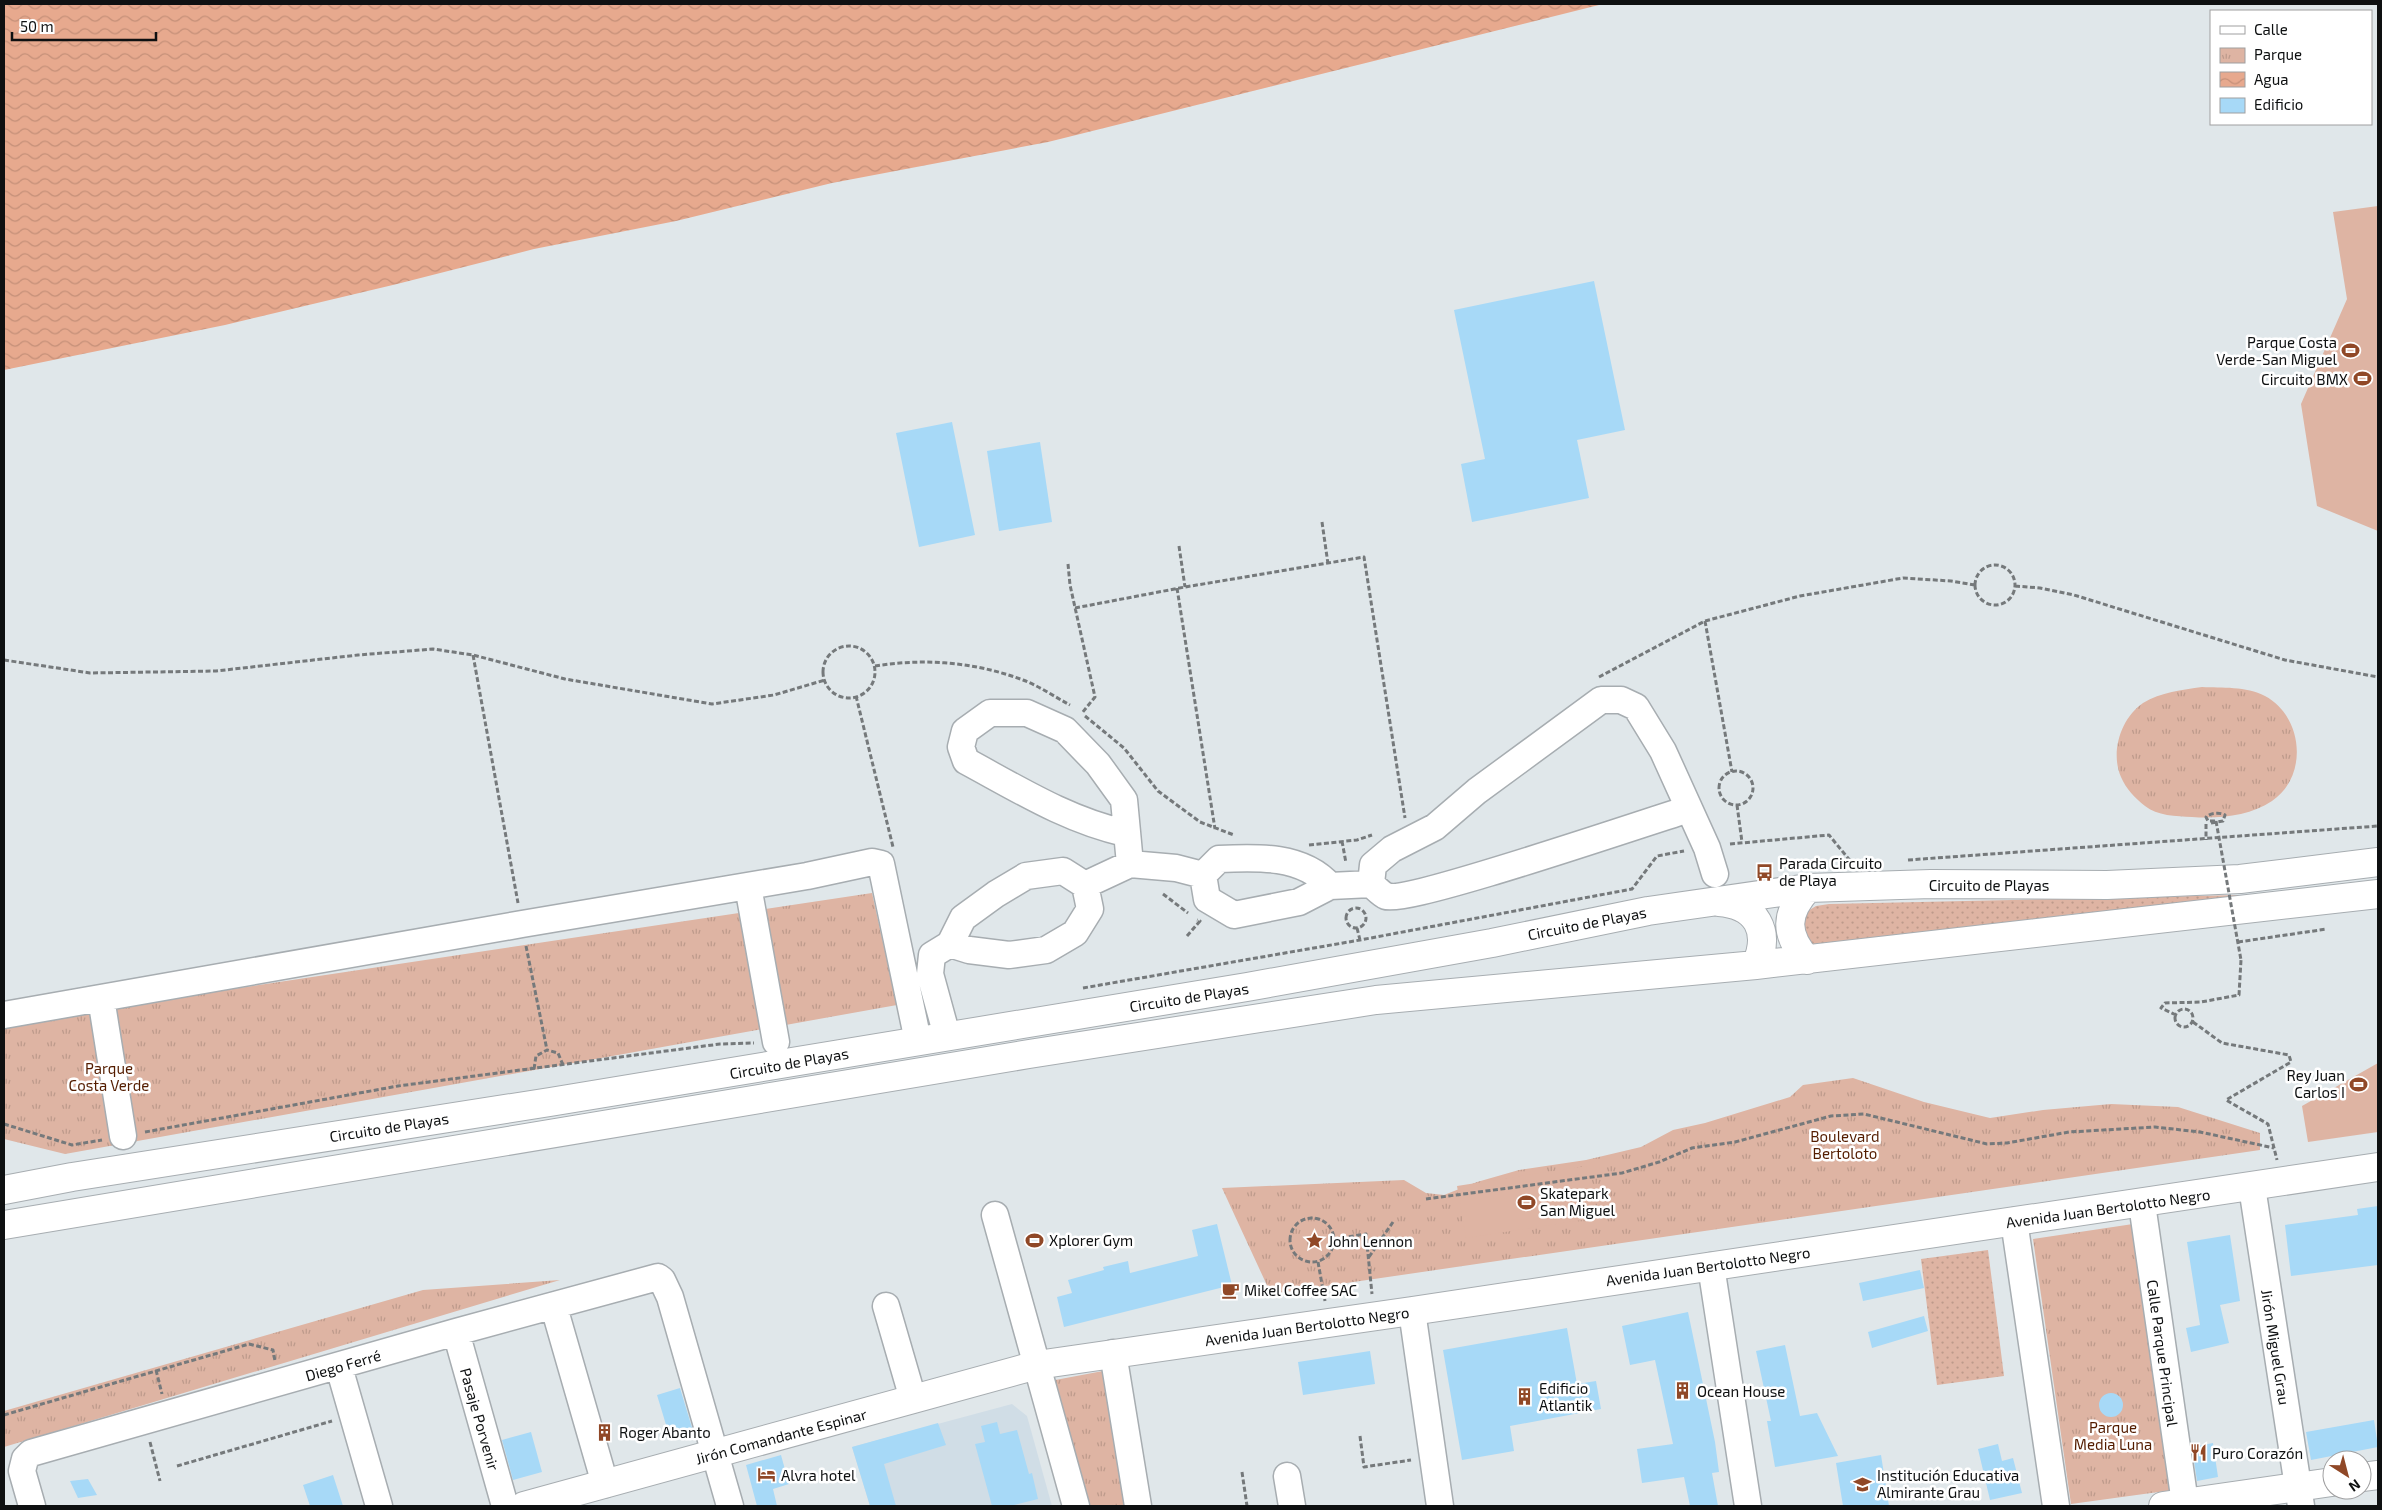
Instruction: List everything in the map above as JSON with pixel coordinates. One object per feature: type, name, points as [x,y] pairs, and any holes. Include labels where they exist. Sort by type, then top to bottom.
[{"type":"main road","name":"Circuito de Playas","points":[[4,1190],[72,1177],[550,1102],[1247,987],[1492,943],[1648,911],[1808,888],[1931,884],[2107,886],[2240,878],[2378,862]]},
{"type":"main road","points":[[1807,960],[1796,948],[1790,932],[1790,915],[1797,900],[1808,888]]},
{"type":"main road","name":"Circuito de Playas","points":[[4,1225],[1029,1054],[1376,1000],[1807,960],[2378,894]]},
{"type":"main road","points":[[1718,902],[1733,903],[1747,910],[1757,921],[1763,935],[1763,943],[1756,965]]},
{"type":"main road","name":"Avenida Juan Bertolotto Negro","points":[[1037,1365],[2014,1221],[2142,1204],[2378,1167]]},
{"type":"main road","name":"Jirón Comandante Espinar","points":[[524,1506],[1037,1365]]},
{"type":"main road","points":[[2174,1505],[2299,1496],[2322,1486]]},
{"type":"street","points":[[1371,884],[1373,866],[1392,849],[1435,828],[1477,791],[1601,700],[1621,700],[1636,707],[1663,751],[1707,848],[1716,874]]},
{"type":"street","points":[[1125,833],[1098,827],[1046,806],[966,761],[961,747],[966,731],[990,713],[1027,713],[1065,730],[1098,764],[1124,800],[1125,833],[1130,864]]},
{"type":"street","points":[[1203,875],[1207,899],[1234,915],[1299,902],[1330,886],[1371,884],[1386,896],[1404,896],[1481,875],[1689,809]]},
{"type":"street","points":[[1203,875],[1219,859],[1248,857],[1289,862],[1320,875],[1330,886]]},
{"type":"street","points":[[4,1015],[807,876],[872,862],[880,864],[918,1041]]},
{"type":"street","points":[[1085,885],[1130,864],[1176,868],[1203,875]]},
{"type":"street","points":[[947,1036],[930,974],[932,955],[950,944],[963,918],[1026,876],[1063,871],[1085,885],[1090,909],[1075,933],[1046,950],[1009,955],[969,950],[950,944]]},
{"type":"street","points":[[748,886],[776,1042]]},
{"type":"street","points":[[101,998],[123,1136]]},
{"type":"street","name":"Jirón Miguel Grau","points":[[2252,1187],[2299,1496]]},
{"type":"street","name":"Calle Parque Principal","points":[[2142,1204],[2174,1505]]},
{"type":"street","points":[[995,1215],[1076,1506]]},
{"type":"street","points":[[2014,1221],[2056,1506]]},
{"type":"street","points":[[1711,1266],[1748,1506]]},
{"type":"street","name":"Diego Ferré","points":[[14,1460],[456,1332],[658,1278],[662,1280],[670,1297],[716,1453]]},
{"type":"street","points":[[886,1306],[913,1399]]},
{"type":"street","points":[[554,1307],[605,1484]]},
{"type":"street","points":[[1412,1311],[1440,1506]]},
{"type":"street","name":"Pasaje Porvenir","points":[[456,1332],[505,1506]]},
{"type":"street","points":[[1113,1353],[1138,1506]]},
{"type":"street","points":[[339,1367],[379,1506]]},
{"type":"street","points":[[716,1453],[730,1506]]},
{"type":"street","points":[[14,1460],[22,1471],[32,1506]]},
{"type":"street","points":[[1287,1476],[1292,1506]]},
{"type":"path","points":[[1322,522],[1328,564]]},
{"type":"path","points":[[1179,546],[1185,587]]},
{"type":"path","points":[[1075,608],[1177,588],[1364,558],[1406,821]]},
{"type":"path","points":[[1068,564],[1075,608],[1096,696],[1082,713]]},
{"type":"path","points":[[1996,565],[2010,572],[2015,586],[2009,600],[1994,605],[1980,599],[1975,585],[1982,571],[1996,565]]},
{"type":"path","points":[[1594,680],[1705,621],[1800,596],[1903,578],[1951,580],[1975,585]]},
{"type":"path","points":[[2015,586],[2040,588],[2074,595],[2285,660],[2378,677]]},
{"type":"path","points":[[1177,588],[1215,829]]},
{"type":"path","points":[[1705,621],[1732,772]]},
{"type":"path","points":[[845,646],[861,648],[868,653],[875,666],[872,683],[861,695],[853,697],[837,695],[831,690],[825,680],[823,668],[826,660],[831,653],[845,646]]},
{"type":"path","points":[[4,660],[90,673],[216,672],[358,655],[433,649],[473,655],[565,679],[712,704],[774,695],[825,680]]},
{"type":"path","points":[[473,655],[546,1050]]},
{"type":"path","points":[[875,666],[930,660],[960,664],[1023,680],[1082,713],[1124,748],[1158,790],[1200,822],[1215,829],[1241,836]]},
{"type":"path","points":[[1732,772],[1743,772],[1751,780],[1753,786],[1751,796],[1737,805],[1722,798],[1719,788],[1723,778],[1732,772]]},
{"type":"path","points":[[1737,805],[1742,842]]},
{"type":"path","points":[[2176,1015],[2161,1008],[2165,1003],[2201,1002],[2240,995],[2241,960],[2238,942],[2216,820],[2208,821],[2206,817],[2210,814],[2225,815],[2223,821],[2211,823]]},
{"type":"path","points":[[1401,824],[1413,817]]},
{"type":"path","points":[[2206,824],[2206,840]]},
{"type":"path","points":[[1901,860],[2206,840],[2378,826]]},
{"type":"path","points":[[1300,845],[1357,840],[1380,833]]},
{"type":"path","points":[[1076,990],[1360,940],[1632,889],[1657,856],[1742,842],[1829,835],[1852,863],[1862,863]]},
{"type":"path","points":[[1163,894],[1200,922],[1187,936]]},
{"type":"path","points":[[1354,908],[1360,908],[1366,916],[1366,921],[1358,928],[1352,927],[1346,919],[1347,914],[1354,908]]},
{"type":"path","points":[[1358,928],[1360,940]]},
{"type":"path","points":[[2238,942],[2327,929]]},
{"type":"path","points":[[2188,1010],[2192,1013],[2190,1026],[2181,1027],[2177,1024],[2176,1015],[2179,1011],[2188,1010]]},
{"type":"path","points":[[2192,1022],[2222,1043],[2289,1055],[2291,1062],[2226,1100],[2268,1124],[2277,1161]]},
{"type":"path","points":[[4,1124],[72,1145],[398,1086],[720,1044],[776,1042]]},
{"type":"path","points":[[534,1069],[536,1056],[546,1050],[558,1053],[563,1065]]},
{"type":"path","points":[[1426,1199],[1622,1173],[1659,1162],[1692,1148],[1735,1142],[1831,1116],[1864,1114],[1987,1144],[2007,1143],[2069,1132],[2155,1127],[2200,1132],[2274,1148]]},
{"type":"path","points":[[1316,1219],[1328,1226],[1334,1239],[1330,1253],[1318,1262],[1303,1261],[1292,1250],[1290,1236],[1292,1230],[1303,1220],[1316,1219]]},
{"type":"path","points":[[1368,1257],[1393,1222]]},
{"type":"path","points":[[1334,1239],[1366,1234],[1375,1316]]},
{"type":"path","points":[[1318,1262],[1329,1323]]},
{"type":"path","points":[[4,1415],[249,1344],[273,1350],[278,1384]]},
{"type":"path","points":[[177,1466],[352,1415]]},
{"type":"path","points":[[145,1422],[160,1481]]},
{"type":"path","points":[[1360,1436],[1364,1467],[1432,1456]]},
{"type":"path","points":[[1242,1472],[1247,1506]]},
{"type":"shaded area","points":[[1012,1404],[1027,1416],[1052,1506],[870,1506],[852,1447]]},
{"type":"green space","name":"Parque Costa Verde-San Miguel","points":[[2378,206],[2378,531],[2317,506],[2301,404],[2347,299],[2333,212]]},
{"type":"green space","points":[[2202,687],[2234,688],[2258,693],[2278,705],[2287,717],[2294,731],[2297,747],[2296,762],[2292,777],[2284,790],[2272,801],[2254,810],[2223,817],[2202,818],[2167,815],[2155,812],[2145,806],[2131,793],[2123,781],[2118,767],[2117,747],[2123,726],[2135,709],[2157,696]]},
{"type":"green space","name":"Parque Costa Verde","points":[[872,893],[897,1005],[65,1154],[4,1139],[4,1029],[99,1009]]},
{"type":"green space","points":[[2241,895],[2240,900],[2073,914],[1827,949],[1812,943],[1801,929],[1803,914],[1816,906],[1829,904]]},
{"type":"green space","name":"Rey Juan Carlos I","points":[[2378,1063],[2378,1132],[2308,1142],[2302,1106]]},
{"type":"green space","name":"Boulevard Bertoloto","points":[[1853,1078],[1924,1102],[1990,1118],[2043,1110],[2111,1104],[2178,1107],[2260,1133],[2260,1150],[1271,1294],[1222,1188],[1404,1180],[1426,1193],[1444,1195],[1477,1182],[1519,1170],[1586,1160],[1641,1147],[1673,1130],[1705,1123],[1790,1097],[1803,1085]]},
{"type":"green space","name":"Skatepark San Miguel","points":[[1586,1166],[1595,1218],[1466,1238],[1457,1186]]},
{"type":"green space","name":"Parque Media Luna","points":[[2133,1224],[2173,1490],[2071,1504],[2033,1239]]},
{"type":"green space","points":[[1988,1250],[2004,1376],[1937,1385],[1921,1259]]},
{"type":"green space","points":[[560,1280],[4,1447],[4,1411],[423,1290]]},
{"type":"green space","points":[[1103,1371],[1126,1506],[1083,1506],[1050,1381]]},
{"type":"water","points":[[4,4],[1603,4],[1048,142],[832,183],[676,221],[534,249],[225,325],[4,370]]},
{"type":"building","points":[[1594,281],[1625,430],[1577,440],[1589,498],[1472,522],[1461,464],[1485,459],[1454,310]]},
{"type":"building","points":[[952,422],[975,535],[919,547],[896,433]]},
{"type":"building","points":[[1040,442],[1052,522],[999,531],[987,451]]},
{"type":"building","points":[[2378,1206],[2378,1265],[2291,1276],[2285,1225],[2358,1215],[2357,1209]]},
{"type":"building","points":[[1217,1224],[1232,1285],[1064,1327],[1057,1297],[1072,1293],[1068,1280],[1104,1270],[1103,1267],[1128,1261],[1130,1273],[1198,1256],[1192,1230]]},
{"type":"building","points":[[2230,1235],[2240,1301],[2220,1305],[2229,1343],[2191,1352],[2186,1328],[2200,1325],[2187,1242]]},
{"type":"building","points":[[1920,1270],[1924,1288],[1863,1301],[1859,1283]]},
{"type":"building","points":[[1688,1312],[1715,1442],[1719,1472],[1712,1473],[1718,1506],[1690,1506],[1684,1477],[1642,1483],[1637,1449],[1673,1444],[1655,1360],[1630,1365],[1622,1326]]},
{"type":"building","points":[[1924,1316],[1928,1331],[1872,1348],[1868,1332]]},
{"type":"building","name":"Edificio Atlantik","points":[[1567,1328],[1577,1384],[1596,1381],[1601,1409],[1510,1426],[1514,1451],[1462,1460],[1443,1350]]},
{"type":"building","points":[[1785,1345],[1800,1416],[1817,1413],[1838,1456],[1775,1467],[1767,1421],[1771,1421],[1756,1351]]},
{"type":"building","points":[[1370,1351],[1375,1384],[1303,1395],[1298,1362]]},
{"type":"building","points":[[680,1388],[693,1431],[670,1438],[657,1395]]},
{"type":"building","points":[[2111,1393],[2119,1397],[2123,1405],[2119,1413],[2111,1417],[2103,1413],[2099,1405],[2103,1397]]},
{"type":"building","points":[[2374,1420],[2378,1447],[2363,1450],[2322,1450],[2322,1458],[2311,1460],[2306,1432]]},
{"type":"building","points":[[997,1422],[1000,1434],[1017,1430],[1029,1474],[1032,1473],[1038,1499],[1010,1506],[992,1506],[975,1444],[985,1442],[981,1426]]},
{"type":"building","points":[[938,1423],[946,1445],[884,1464],[896,1506],[870,1506],[852,1447]]},
{"type":"building","points":[[531,1432],[542,1472],[513,1480],[502,1440]]},
{"type":"building","points":[[2213,1443],[2218,1477],[2197,1481],[2192,1447]]},
{"type":"building","points":[[1998,1444],[2002,1461],[2013,1458],[2022,1493],[1990,1500],[1978,1449]]},
{"type":"building","name":"Alvra hotel","points":[[781,1455],[789,1484],[773,1489],[777,1506],[757,1506],[746,1465]]},
{"type":"building","name":"Institución Educativa Almirante Grau","points":[[1881,1455],[1889,1506],[1843,1506],[1836,1463]]},
{"type":"building","points":[[333,1475],[343,1506],[310,1506],[303,1485]]},
{"type":"building","points":[[88,1479],[97,1495],[78,1498],[70,1481]]},
{"type":"place","name":"Parque Costa Verde-San Miguel","points":[[2351,351]]},
{"type":"place","name":"Circuito BMX","points":[[2362,379]]},
{"type":"place","name":"Parada Circuito de Playa","points":[[1765,872]]},
{"type":"place","name":"Rey Juan Carlos I","points":[[2359,1084]]},
{"type":"place","name":"Skatepark San Miguel","points":[[1526,1202]]},
{"type":"place","name":"Xplorer Gym","points":[[1035,1240]]},
{"type":"place","name":"John Lennon","points":[[1314,1241]]},
{"type":"place","name":"Mikel Coffee SAC","points":[[1230,1290]]},
{"type":"place","name":"Ocean House","points":[[1683,1391]]},
{"type":"place","name":"Edificio Atlantik","points":[[1525,1397]]},
{"type":"place","name":"Roger Abanto","points":[[605,1432]]},
{"type":"place","name":"Puro Corazón","points":[[2198,1453]]},
{"type":"place","name":"Alvra hotel","points":[[767,1475]]},
{"type":"place","name":"Institución Educativa Almirante Grau","points":[[1863,1484]]}]
